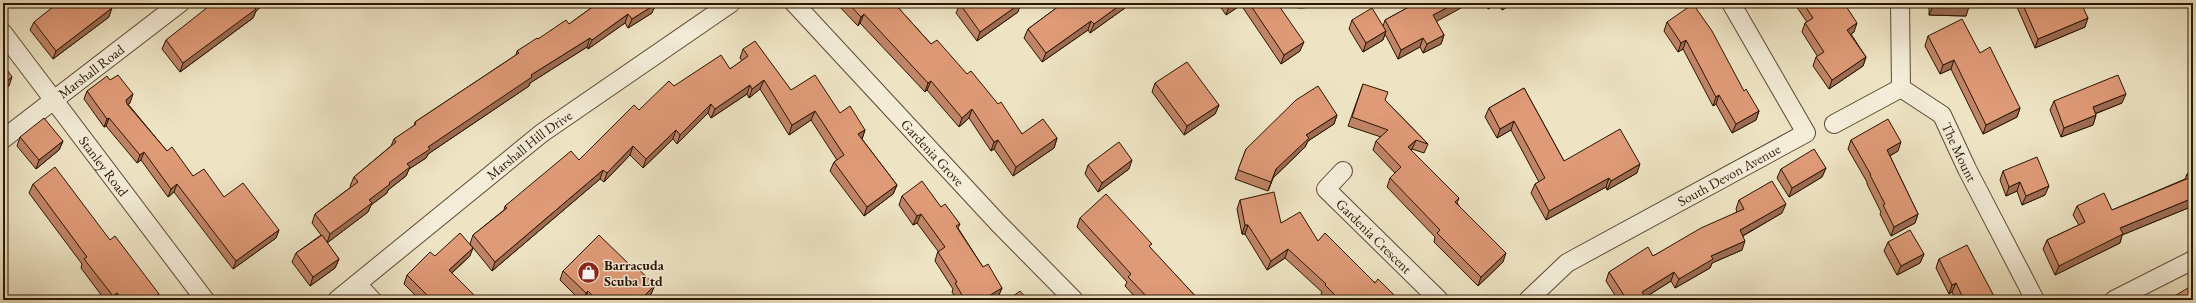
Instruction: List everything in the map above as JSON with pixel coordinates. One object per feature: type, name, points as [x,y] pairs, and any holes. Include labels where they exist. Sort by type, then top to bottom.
[{"type":"street","name":"Marshall Road","points":[[3,139],[180,3]]},
{"type":"street","name":"Marshall Hill Drive","points":[[337,300],[542,133],[731,3]]},
{"type":"street","name":"Gardenia Grove","points":[[794,3],[999,224],[1074,300]]},
{"type":"street","name":"South Devon Avenue","points":[[1528,300],[1567,264],[1806,133],[1731,3]]},
{"type":"street","points":[[1834,124],[1901,88],[1900,3]]},
{"type":"street","name":"Stanley Road","points":[[3,33],[205,300]]},
{"type":"street","name":"The Mount","points":[[1901,88],[1942,115],[1967,169],[2035,300]]},
{"type":"street","name":"Gardenia Crescent","points":[[1343,171],[1326,189],[1439,300]]},
{"type":"street","points":[[2114,300],[2193,260]]},
{"type":"street","points":[[357,284],[372,300]]},
{"type":"building","points":[[58,3],[108,3],[112,8],[56,51],[34,22]]},
{"type":"building","points":[[213,3],[257,3],[253,6],[256,9],[183,63],[166,40]]},
{"type":"building","points":[[598,3],[656,4],[632,19],[628,14],[592,40],[590,38],[531,75],[532,77],[428,147],[430,149],[407,164],[410,167],[369,200],[372,203],[330,234],[315,214],[358,182],[354,177],[396,142],[394,139],[416,124],[415,122],[519,53],[517,51],[566,20],[569,24]]},
{"type":"building","points":[[848,3],[894,3],[931,44],[937,40],[967,74],[971,71],[998,104],[1001,102],[1022,134],[1043,119],[1057,138],[1016,167],[998,140],[994,142],[972,109],[962,118],[931,81],[928,83],[864,14],[861,17]]},
{"type":"building","points":[[1021,3],[980,32],[960,4]]},
{"type":"building","points":[[1063,3],[1123,3],[1094,24],[1091,21],[1046,53],[1028,29]]},
{"type":"building","points":[[1227,3],[1234,3],[1229,6]]},
{"type":"building","points":[[1249,3],[1277,3],[1304,42],[1284,55]]},
{"type":"building","points":[[1416,3],[1456,3],[1433,15],[1444,35],[1427,44],[1423,38],[1401,50],[1385,20]]},
{"type":"building","points":[[1803,3],[1844,3],[1857,23],[1847,30],[1866,57],[1832,80],[1816,57],[1824,52],[1805,23],[1813,18]]},
{"type":"building","points":[[1933,3],[1969,3],[1969,7],[1933,6]]},
{"type":"building","points":[[2022,3],[2081,3],[2088,18],[2038,39]]},
{"type":"building","points":[[1693,4],[1712,31],[1744,91],[1746,89],[1759,111],[1736,124],[1719,95],[1716,97],[1686,40],[1681,43],[1667,22]]},
{"type":"building","points":[[1372,8],[1386,31],[1366,43],[1352,20]]},
{"type":"building","points":[[1962,19],[1980,53],[1990,47],[2020,108],[1986,125],[1954,60],[1943,65],[1928,36]]},
{"type":"building","points":[[755,41],[791,90],[815,75],[840,113],[850,106],[865,130],[858,134],[897,185],[867,207],[834,162],[844,155],[815,111],[792,125],[764,80],[752,89],[750,85],[715,109],[711,104],[680,135],[676,130],[646,159],[633,146],[607,173],[603,170],[495,262],[473,235],[507,208],[505,206],[571,151],[579,160],[634,105],[639,110],[669,81],[674,86],[721,55],[730,69],[748,56],[743,49]]},
{"type":"building","points":[[1187,62],[1219,105],[1187,126],[1155,83]]},
{"type":"building","points":[[3,64],[12,77],[3,84]]},
{"type":"building","points":[[118,75],[133,94],[126,100],[127,104],[167,151],[172,147],[193,176],[204,169],[224,197],[243,183],[279,230],[236,261],[177,184],[171,189],[144,152],[140,155],[109,118],[107,119],[87,91],[107,76],[110,80]]},
{"type":"building","points":[[2118,75],[2126,94],[2093,107],[2096,115],[2064,128],[2054,101]]},
{"type":"building","points":[[1363,84],[1388,92],[1385,100],[1428,144],[1416,140],[1408,147],[1459,198],[1455,202],[1506,253],[1481,277],[1437,233],[1440,230],[1390,178],[1401,167],[1376,141],[1388,130],[1352,117]]},
{"type":"building","points":[[1318,86],[1337,115],[1306,135],[1309,138],[1276,169],[1271,182],[1238,170],[1246,149],[1296,100]]},
{"type":"building","points":[[1524,88],[1564,161],[1620,129],[1640,164],[1611,181],[1609,178],[1549,211],[1535,184],[1545,178],[1514,121],[1500,129],[1489,108]]},
{"type":"building","points":[[44,118],[63,141],[39,160],[20,137]]},
{"type":"building","points":[[1888,119],[1901,142],[1887,150],[1918,214],[1894,227],[1871,175],[1851,140]]},
{"type":"building","points":[[1119,142],[1132,160],[1102,183],[1088,165]]},
{"type":"building","points":[[1814,149],[1826,168],[1792,188],[1781,169]]},
{"type":"building","points":[[2037,157],[2049,186],[2026,196],[2020,182],[2009,187],[2003,171]]},
{"type":"building","points":[[55,167],[110,240],[115,236],[159,294],[151,300],[122,300],[117,293],[113,296],[84,259],[87,257],[33,184]]},
{"type":"building","points":[[2193,171],[2193,198],[2120,228],[2123,234],[2059,266],[2047,240],[2085,222],[2077,206],[2104,193],[2112,210],[2189,178],[2187,174]]},
{"type":"building","points":[[922,181],[941,207],[945,204],[960,224],[956,226],[983,267],[988,264],[1002,288],[982,300],[965,300],[955,283],[957,282],[938,252],[945,247],[921,214],[917,216],[902,196]]},
{"type":"building","points":[[1772,181],[1786,204],[1740,230],[1745,241],[1711,256],[1713,259],[1679,279],[1674,272],[1642,292],[1647,300],[1627,300],[1609,272],[1648,247],[1653,256],[1701,228],[1744,209],[1739,200]]},
{"type":"building","points":[[1274,192],[1281,223],[1300,212],[1318,241],[1325,233],[1375,283],[1378,279],[1399,300],[1340,300],[1325,285],[1326,284],[1288,249],[1271,261],[1248,225],[1245,225],[1240,200]]},
{"type":"building","points":[[1106,194],[1152,244],[1149,246],[1199,300],[1150,300],[1128,277],[1131,274],[1080,218]]},
{"type":"building","points":[[1910,230],[1924,254],[1901,266],[1888,242]]},
{"type":"building","points":[[460,233],[473,248],[449,270],[479,300],[432,300],[407,275],[430,252],[435,256]]},
{"type":"building","points":[[322,235],[339,259],[313,277],[296,253]]},
{"type":"building","points":[[599,235],[630,265],[632,263],[655,285],[640,300],[597,300],[588,291],[586,293],[563,271]]},
{"type":"building","points":[[1967,245],[1996,300],[1964,300],[1956,283],[1952,285],[1939,259]]},
{"type":"building","points":[[2193,285],[2193,300],[2166,300],[2178,294]]},
{"type":"building","points":[[1020,291],[1028,300],[1008,300]]},
{"type":"building","points":[[1916,296],[1918,300],[1908,300]]},
{"type":"place","name":"Barracuda Scuba Ltd","points":[[589,273]]}]
